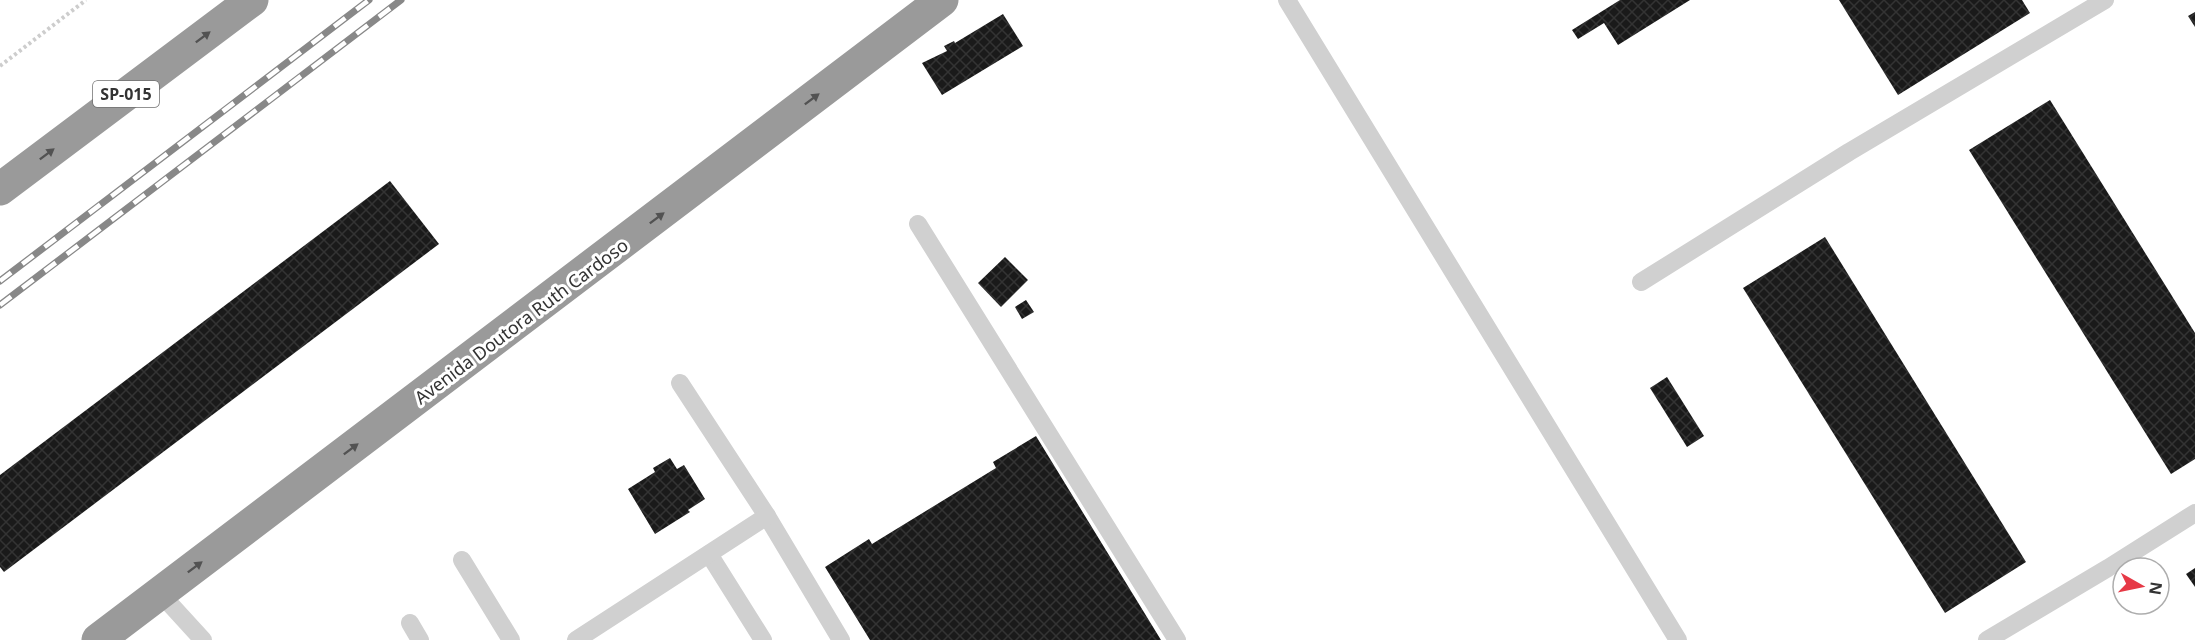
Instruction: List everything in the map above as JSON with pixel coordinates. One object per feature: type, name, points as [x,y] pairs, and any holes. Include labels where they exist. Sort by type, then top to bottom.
[{"type":"highway","name":"SP-015","points":[[0,189],[252,0]]},
{"type":"highway","name":"Avenida Doutora Ruth Cardoso","points":[[104,639],[160,593],[942,0]]},
{"type":"lane","points":[[1287,0],[1678,640]]},
{"type":"lane","points":[[1641,282],[1849,152],[2105,0]]},
{"type":"lane","points":[[918,224],[1177,640]]},
{"type":"lane","points":[[680,383],[767,516],[841,640]]},
{"type":"lane","points":[[1987,640],[2195,513]]},
{"type":"lane","points":[[585,637],[767,516]]},
{"type":"lane","points":[[709,554],[763,640]]},
{"type":"lane","points":[[462,560],[511,640]]},
{"type":"lane","points":[[160,593],[203,640]]},
{"type":"lane","points":[[410,623],[420,640]]},
{"type":"path","points":[[0,66],[86,0]]},
{"type":"building","points":[[1620,0],[1690,0],[1618,45],[1604,23],[1578,39],[1572,30]]},
{"type":"building","points":[[1839,0],[2022,0],[2030,13],[1898,95]]},
{"type":"building","points":[[2195,12],[2195,27],[2188,16]]},
{"type":"building","points":[[1003,14],[1023,46],[942,95],[922,63],[947,51],[944,46],[954,41],[955,43]]},
{"type":"building","points":[[2050,100],[2195,333],[2195,459],[2171,474],[1969,150]]},
{"type":"building","points":[[390,181],[439,244],[4,572],[0,567],[0,475]]},
{"type":"building","points":[[1825,237],[2026,562],[1945,613],[1743,288]]},
{"type":"building","points":[[1005,257],[1028,280],[1001,307],[978,283]]},
{"type":"building","points":[[1026,300],[1034,312],[1022,319],[1015,307]]},
{"type":"building","points":[[1667,377],[1704,436],[1687,447],[1650,388]]},
{"type":"building","points":[[1036,436],[1161,640],[870,640],[825,567],[869,539],[872,544],[996,468],[993,462]]},
{"type":"building","points":[[670,458],[677,469],[684,465],[705,499],[688,510],[690,512],[655,534],[628,489],[655,472],[653,468]]},
{"type":"building","points":[[2195,568],[2195,587],[2186,574]]},
{"type":"railway","points":[[0,281],[369,0]]},
{"type":"railway","points":[[0,305],[401,0]]}]
